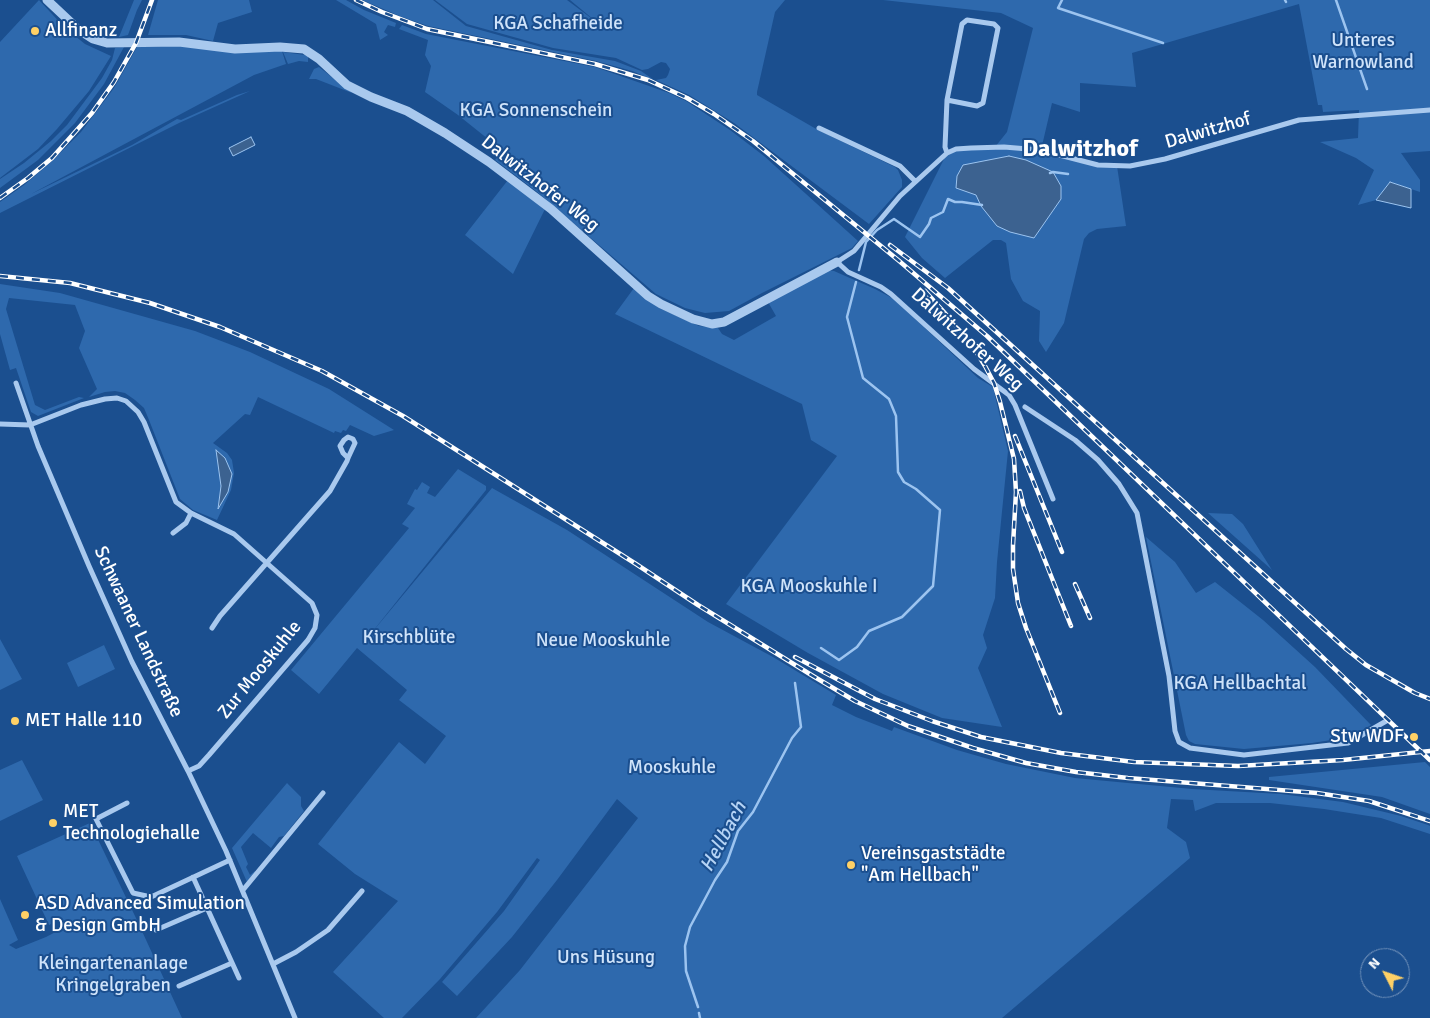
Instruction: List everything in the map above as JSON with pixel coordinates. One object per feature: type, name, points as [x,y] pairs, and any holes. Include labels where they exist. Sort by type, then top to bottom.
[{"type":"street","name":"Dalwitzhofer Weg","points":[[47,0],[86,35],[107,43],[179,42],[235,49],[280,47],[304,49],[319,59],[347,85],[406,111],[445,133],[489,162],[551,208],[648,296],[677,312],[702,322],[718,324],[724,322],[851,253],[862,243],[900,196],[915,181]]},
{"type":"street","points":[[819,128],[900,166],[915,181],[946,153],[948,100],[962,24],[967,20],[994,24],[998,28],[983,104],[977,106],[948,100]]},
{"type":"street","name":"Dalwitzhof","points":[[946,153],[956,149],[971,148],[1040,150],[1098,165],[1130,166],[1165,159],[1299,120],[1430,110]]},
{"type":"street","name":"Dalwitzhofer Weg","points":[[837,262],[848,272],[881,287],[891,294],[974,369],[1009,395],[1015,405],[1053,499]]},
{"type":"street","name":"Schwaaner Landstraße","points":[[16,383],[30,425],[86,559],[127,651],[188,771],[230,860],[295,1018]]},
{"type":"street","name":"Zur Mooskuhle","points":[[30,425],[98,400],[117,398],[126,402],[138,412],[144,422],[173,497],[181,507],[229,531],[312,603],[317,614],[315,628],[308,640],[199,766],[188,771]]},
{"type":"street","points":[[1025,407],[1075,440],[1098,460],[1119,484],[1138,513],[1169,676],[1175,731],[1179,742],[1190,748],[1244,754],[1348,743],[1388,720]]},
{"type":"street","points":[[0,424],[30,425]]},
{"type":"street","points":[[212,628],[330,491],[348,458]]},
{"type":"street","points":[[173,533],[186,523],[191,513]]},
{"type":"street","points":[[243,890],[323,793]]},
{"type":"street","points":[[127,803],[96,819],[133,893],[151,897],[230,860]]},
{"type":"street","points":[[193,877],[239,978]]},
{"type":"street","points":[[273,964],[296,952],[328,930],[362,891]]},
{"type":"street","points":[[156,930],[207,908]]},
{"type":"street","points":[[179,986],[232,962]]},
{"type":"green space","points":[[39,0],[65,28],[85,44],[111,56],[89,91],[57,129],[38,149],[0,178],[0,42]]},
{"type":"green space","points":[[134,0],[142,0],[128,35],[119,37]]},
{"type":"green space","points":[[158,0],[249,0],[252,12],[218,23],[213,41],[186,35],[148,35]]},
{"type":"green space","points":[[336,0],[346,0],[364,10],[396,23],[395,27],[388,25],[384,32],[388,35],[380,40],[376,24]]},
{"type":"green space","points":[[362,0],[433,0],[466,26],[552,50],[615,61],[641,71],[654,80],[632,71],[596,61],[428,26]]},
{"type":"green space","name":"KGA Schafheide","points":[[435,0],[567,0],[599,24],[570,0],[785,0],[775,12],[757,95],[818,130],[895,167],[902,180],[902,187],[869,224],[734,123],[689,95],[656,80],[666,78],[668,75],[670,69],[666,63],[661,62],[642,70],[616,58],[553,48],[467,24]]},
{"type":"green space","name":"Unteres Warnowland","points":[[883,0],[1430,0],[1430,151],[1401,153],[1420,180],[1420,192],[1390,182],[1376,200],[1358,205],[1374,170],[1356,158],[1320,142],[1358,138],[1359,110],[1323,112],[1322,105],[1318,105],[1299,4],[1132,53],[1136,87],[1080,83],[1080,112],[1052,103],[1041,150],[1077,161],[1117,166],[1126,226],[1097,229],[1089,233],[1084,239],[1064,323],[1046,352],[1039,341],[1040,311],[1023,301],[1011,279],[1006,243],[1001,240],[993,240],[945,278],[922,258],[905,237],[947,153],[956,149],[995,147],[1007,132],[1033,28],[1001,13]]},
{"type":"green space","name":"KGA Sonnenschein","points":[[402,25],[426,34],[595,67],[669,93],[686,101],[730,130],[764,156],[858,241],[852,248],[729,311],[705,313],[685,308],[656,294],[536,191],[495,160],[503,151],[458,115],[425,92],[431,66],[425,55],[428,40],[399,29]]},
{"type":"green space","points":[[182,45],[282,51],[286,64],[254,75],[31,194],[132,145],[177,119],[181,120],[250,91],[179,123],[0,213],[0,202],[51,162],[81,132],[114,88],[137,47]]},
{"type":"green space","points":[[124,47],[104,84],[75,123],[38,160],[0,188],[0,179],[24,163],[67,125],[102,78],[112,60],[115,48]]},
{"type":"green space","points":[[283,52],[308,56],[308,62],[299,61],[288,64]]},
{"type":"green space","points":[[319,67],[352,93],[316,79],[309,79],[314,69]]},
{"type":"green space","points":[[508,180],[545,209],[513,274],[465,235]]},
{"type":"green space","name":"KGA Mooskuhle I","points":[[827,270],[834,271],[894,299],[978,378],[993,387],[1008,451],[995,598],[983,635],[987,648],[978,668],[1002,727],[942,718],[883,694],[808,653],[726,604],[837,456],[811,440],[802,404],[615,314],[634,288],[659,308],[699,326],[718,328],[722,334],[734,340],[776,316],[768,302]]},
{"type":"green space","points":[[0,284],[60,293],[195,331],[250,352],[329,389],[394,430],[374,436],[350,425],[346,431],[343,430],[341,433],[335,431],[334,433],[258,397],[250,415],[245,414],[213,443],[227,453],[232,460],[234,473],[231,490],[217,520],[193,510],[180,499],[144,408],[125,393],[115,391],[89,397],[97,389],[79,348],[85,331],[75,305],[9,298],[6,309],[35,405],[45,410],[79,397],[84,398],[38,416],[31,412],[16,368],[10,370],[0,334]]},
{"type":"green space","points":[[458,469],[486,486],[486,490],[369,636],[492,488],[567,530],[708,622],[773,657],[836,695],[832,705],[892,731],[894,727],[957,750],[1006,764],[1075,778],[1192,789],[1281,794],[1343,802],[1401,816],[1428,825],[1430,826],[1430,834],[1381,818],[1324,809],[1270,803],[1216,803],[1195,811],[1193,800],[1171,799],[1167,828],[1186,842],[1190,858],[1002,1018],[476,1018],[520,970],[638,818],[617,799],[512,937],[457,996],[442,982],[504,911],[540,860],[537,858],[497,912],[440,979],[402,1018],[384,1018],[333,972],[398,901],[355,874],[318,844],[399,742],[425,764],[446,736],[399,700],[407,690],[357,648],[319,694],[291,670],[409,528],[402,524],[415,508],[407,504],[415,489],[417,490],[422,482],[430,487],[427,493],[435,497]]},
{"type":"green space","points":[[1208,513],[1232,514],[1243,524],[1272,570]]},
{"type":"green space","name":"KGA Hellbachtal","points":[[1146,537],[1175,562],[1196,593],[1215,582],[1263,620],[1315,667],[1371,725],[1351,737],[1312,743],[1244,749],[1195,744],[1189,741],[1186,735]]},
{"type":"green space","points":[[0,639],[22,679],[0,690]]},
{"type":"green space","points":[[104,645],[115,669],[78,687],[67,663]]},
{"type":"green space","points":[[22,760],[43,800],[0,821],[0,770]]},
{"type":"green space","points":[[1425,762],[1430,767],[1430,814],[1382,797],[1269,780],[1269,777]]},
{"type":"green space","points":[[287,783],[301,797],[301,806],[304,811],[284,836],[279,837],[271,848],[253,833],[241,847],[250,875],[255,871],[247,882],[232,848]]},
{"type":"green space","name":"Kleingartenanlage Kringelgraben","points":[[90,823],[182,1018],[0,1018],[0,899],[18,940],[9,945],[16,949],[65,927],[59,920],[49,925],[17,856]]},
{"type":"shaded area","points":[[251,137],[255,145],[233,156],[229,148]]},
{"type":"shaded area","points":[[1009,156],[1026,160],[1053,172],[1061,186],[1061,199],[1034,238],[1010,232],[997,226],[981,206],[976,195],[956,188],[957,176],[963,165]]},
{"type":"shaded area","points":[[1390,182],[1411,189],[1411,208],[1376,200]]},
{"type":"shaded area","points":[[216,450],[225,458],[232,474],[228,492],[218,509],[221,486]]},
{"type":"waterway","name":"Hellbach","points":[[1062,0],[1058,8],[1163,43]]},
{"type":"waterway","points":[[1336,0],[1367,89]]},
{"type":"waterway","name":"Hellbach","points":[[1050,173],[1068,174]]},
{"type":"waterway","name":"Hellbach","points":[[859,270],[866,242],[877,230],[894,219],[920,237],[931,218],[943,212],[948,199],[955,202],[982,205]]},
{"type":"waterway","name":"Hellbach","points":[[821,648],[839,660],[857,647],[869,631],[902,617],[933,586],[940,510],[916,489],[904,482],[898,472],[896,416],[889,399],[863,378],[847,317],[856,282]]},
{"type":"waterway","name":"Hellbach","points":[[698,1007],[686,971],[685,946],[690,927],[715,880],[727,862],[738,831],[753,812],[792,738],[801,727],[795,683]]},
{"type":"waterway","name":"Hellbach","points":[[699,1013],[700,1018]]},
{"type":"railway","points":[[0,198],[52,158],[92,113],[114,82],[136,43],[152,0]]},
{"type":"railway","points":[[356,0],[427,29],[595,64],[648,80],[687,98],[753,141],[987,336],[1430,760]]},
{"type":"railway","points":[[890,245],[948,288],[1346,649],[1366,665],[1415,693],[1430,699]]},
{"type":"railway","points":[[0,276],[70,283],[150,303],[220,327],[322,371],[403,416],[698,605],[813,676],[855,701],[908,726],[973,748],[1026,763],[1076,772],[1128,778],[1317,793],[1369,801],[1430,821]]},
{"type":"railway","points":[[925,291],[969,340],[994,383],[1014,459],[1016,492],[1013,569],[1018,603],[1060,713]]},
{"type":"railway","points":[[1015,436],[1062,552]]},
{"type":"railway","points":[[1020,491],[1024,508],[1071,626]]},
{"type":"railway","points":[[1075,584],[1090,618]]},
{"type":"railway","points":[[795,657],[875,699],[932,721],[981,737],[1061,753],[1134,762],[1238,766],[1343,760],[1430,751]]},
{"type":"place","name":"Allfinanz","points":[[35,31]]},
{"type":"place","name":"MET Halle 110","points":[[15,721]]},
{"type":"place","name":"Stw WDF","points":[[1414,737]]},
{"type":"place","name":"MET Technologiehalle","points":[[53,823]]},
{"type":"place","name":"Vereinsgaststädte \"Am Hellbach\"","points":[[851,865]]},
{"type":"place","name":"ASD Advanced Simulation & Design GmbH","points":[[25,915]]},
{"type":"district","name":"Dalwitzhof","points":[[1080,150]]},
{"type":"park label","name":"Kirschblüte","points":[[409,638]]},
{"type":"park label","name":"Neue Mooskuhle","points":[[603,641]]},
{"type":"park label","name":"Mooskuhle","points":[[672,768]]},
{"type":"park label","name":"Uns Hüsung","points":[[606,958]]}]
